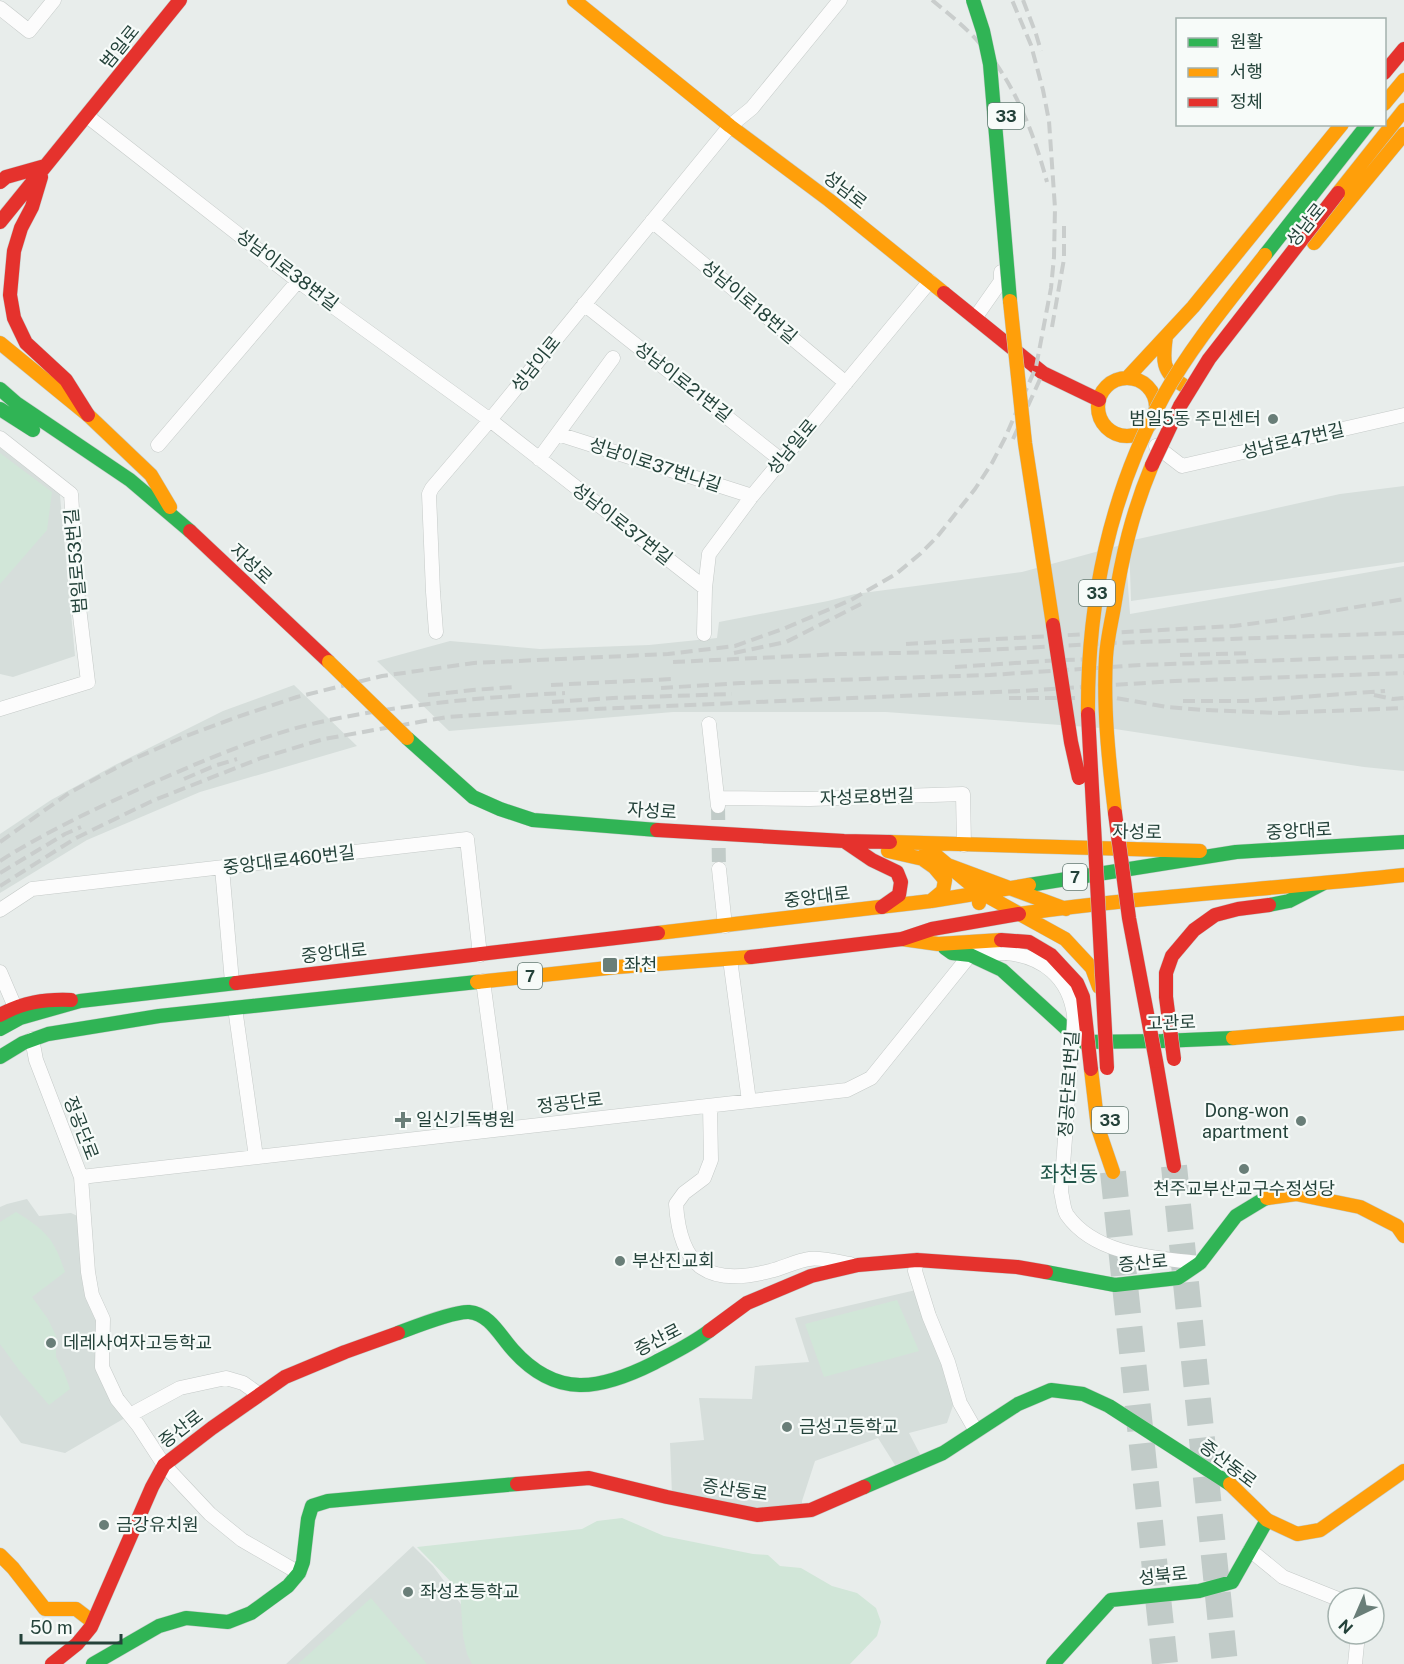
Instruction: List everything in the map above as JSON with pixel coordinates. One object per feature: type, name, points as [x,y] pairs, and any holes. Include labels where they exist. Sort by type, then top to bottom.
[{"type":"main road","name":"범일로","points":[[0,222],[180,0]]},
{"type":"main road","name":"성남로","points":[[574,0],[730,126],[830,200],[1043,373],[1099,400]]},
{"type":"main road","points":[[971,0],[983,31],[990,64],[1007,269],[1025,443],[1071,742],[1095,859]]},
{"type":"main road","name":"33","points":[[986,0],[998,41],[1003,80],[1010,174],[1007,269]]},
{"type":"main road","points":[[1386,71],[1404,49]]},
{"type":"main road","points":[[1386,102],[1404,80]]},
{"type":"main road","name":"성남로","points":[[1171,1150],[1129,925],[1115,824],[1106,714],[1106,654],[1121,562],[1134,512],[1152,464],[1174,415],[1191,385],[1404,110]]},
{"type":"main road","name":"성남로","points":[[1126,378],[1193,307],[1340,126]]},
{"type":"main road","name":"성남로","points":[[1095,859],[1089,744],[1093,617],[1100,573],[1130,471],[1157,409],[1191,352],[1269,247],[1366,126]]},
{"type":"main road","name":"성남로","points":[[1156,409],[1194,383],[1241,333],[1404,134]]},
{"type":"main road","points":[[0,182],[6,177],[45,166]]},
{"type":"main road","points":[[45,166],[32,207],[21,228],[14,251],[10,295],[14,318],[26,343],[66,380],[88,415]]},
{"type":"main road","points":[[1166,336],[1163,356],[1165,368],[1178,382],[1188,387]]},
{"type":"main road","name":"자성로","points":[[0,343],[88,415],[151,475],[180,522]]},
{"type":"main road","points":[[1126,378],[1144,384],[1151,391],[1156,409],[1154,419],[1148,427],[1132,436],[1113,433],[1105,427],[1098,409],[1102,391],[1109,384],[1126,378]]},
{"type":"main road","name":"자성로","points":[[0,389],[16,403],[130,480],[180,522],[407,738],[473,797],[500,809],[533,819],[615,827],[844,841],[1236,852]]},
{"type":"main road","points":[[0,409],[80,458],[130,480]]},
{"type":"main road","points":[[844,841],[945,864],[1066,909]]},
{"type":"main road","points":[[844,841],[872,860],[897,872],[902,882],[899,895],[882,908]]},
{"type":"main road","name":"중앙대로","points":[[0,1029],[17,1012],[80,1001],[882,908],[1236,852],[1404,842]]},
{"type":"main road","points":[[921,843],[980,892],[1065,939],[1092,968],[1121,1042]]},
{"type":"main road","points":[[919,857],[934,867],[945,880],[943,891],[931,901]]},
{"type":"main road","name":"33","points":[[1095,859],[1108,1074]]},
{"type":"main road","name":"7","points":[[0,1057],[13,1047],[48,1034],[147,1018],[617,967],[730,959],[903,939],[932,929],[1021,914],[1206,893],[1404,875]]},
{"type":"main road","points":[[1171,1150],[1174,1070],[1165,980],[1170,960],[1176,949],[1206,920],[1227,911],[1289,902],[1322,884]]},
{"type":"main road","points":[[968,922],[978,907],[980,892]]},
{"type":"main road","points":[[617,967],[641,959],[698,951],[702,945],[666,933]]},
{"type":"main road","points":[[903,939],[938,944],[1004,946]]},
{"type":"main road","name":"33","points":[[1004,946],[1029,942],[1051,955],[1077,983],[1083,997],[1098,1128],[1113,1172],[1110,1114]]},
{"type":"main road","points":[[938,944],[952,953],[970,955]]},
{"type":"main road","name":"고관로","points":[[970,955],[1002,970],[1081,1042],[1238,1038],[1404,1023]]},
{"type":"main road","points":[[0,1015],[17,1012]]},
{"type":"main road","name":"33","points":[[1171,1150],[1174,1166]]},
{"type":"main road","name":"증산로","points":[[52,1664],[77,1644],[91,1627],[152,1487],[164,1465],[285,1377],[400,1332],[469,1312],[488,1319],[514,1351],[538,1372],[560,1383],[596,1385],[634,1373],[693,1342],[747,1303],[811,1276],[858,1265],[917,1260],[1017,1267],[1115,1285],[1178,1278],[1200,1263],[1236,1216],[1264,1199],[1296,1194],[1360,1207],[1396,1226],[1404,1236]]},
{"type":"main road","name":"증산동로","points":[[298,1573],[303,1562],[308,1519],[312,1506],[328,1501],[589,1478],[757,1515],[811,1510],[943,1453],[1018,1404],[1051,1390],[1083,1394],[1109,1406],[1227,1481],[1267,1520],[1297,1534],[1320,1530],[1404,1472]]},
{"type":"main road","name":"성북로","points":[[1053,1664],[1111,1600],[1199,1591],[1232,1582],[1267,1520]]},
{"type":"main road","points":[[0,1555],[13,1568],[45,1610],[76,1609],[93,1622]]},
{"type":"main road","points":[[93,1664],[159,1626],[186,1618],[228,1622],[251,1613],[288,1586],[298,1573]]},
{"type":"street","points":[[0,8],[29,31],[54,0]]},
{"type":"street","name":"성남이로","points":[[436,632],[429,494],[432,488],[730,126],[752,108],[840,0]]},
{"type":"street","points":[[971,0],[978,23],[988,85],[1001,281],[975,318]]},
{"type":"street","points":[[980,0],[997,66],[1015,312],[998,336]]},
{"type":"street","name":"성남이로38번길","points":[[87,116],[298,281],[490,420]]},
{"type":"street","name":"성남이로18번길","points":[[652,221],[846,382]]},
{"type":"street","points":[[158,445],[298,281]]},
{"type":"street","name":"성남일로","points":[[704,634],[705,588],[709,554],[781,460],[930,281]]},
{"type":"street","name":"성남이로21번길","points":[[584,304],[781,460]]},
{"type":"street","points":[[539,459],[613,358]]},
{"type":"street","name":"성남로47번길","points":[[1141,433],[1182,466],[1404,415]]},
{"type":"street","name":"성남이로37번길","points":[[490,420],[705,588]]},
{"type":"street","name":"성남이로37번나길","points":[[558,434],[752,496]]},
{"type":"street","name":"범일로53번길","points":[[0,438],[71,494],[78,599],[87,682],[0,709]]},
{"type":"street","name":"자성로8번길","points":[[709,724],[718,802],[963,794],[964,845]]},
{"type":"street","name":"중앙대로460번길","points":[[0,910],[32,889],[467,839],[480,955]]},
{"type":"street","points":[[222,868],[232,982]]},
{"type":"street","points":[[719,869],[725,926]]},
{"type":"street","name":"정공단로1번길","points":[[970,955],[1004,946],[1046,965],[1066,988],[1074,1015],[1061,1192],[1065,1213],[1081,1230],[1102,1244],[1149,1258],[1200,1263]]},
{"type":"street","name":"정공단로","points":[[32,1039],[36,1060],[81,1177],[847,1090],[871,1078],[970,955]]},
{"type":"street","points":[[730,959],[749,1101]]},
{"type":"street","points":[[0,972],[17,1012]]},
{"type":"street","points":[[483,981],[503,1129]]},
{"type":"street","points":[[236,1008],[256,1157]]},
{"type":"street","points":[[710,1106],[711,1160],[704,1178],[684,1193],[675,1204],[678,1229],[686,1249],[698,1266],[709,1274],[729,1278],[747,1277],[810,1258],[858,1265]]},
{"type":"street","points":[[81,1177],[88,1272],[92,1295],[103,1319],[102,1367],[117,1399],[164,1465],[210,1514],[242,1540],[298,1573]]},
{"type":"street","points":[[917,1260],[915,1271],[928,1316],[948,1362],[960,1403],[976,1431]]},
{"type":"street","points":[[130,1415],[180,1388],[226,1378],[243,1383],[260,1395]]},
{"type":"street","points":[[1250,1550],[1282,1577],[1326,1594]]},
{"type":"street","points":[[1355,1664],[1357,1646]]},
{"type":"shaded area","points":[[0,438],[59,485],[75,656],[13,677],[0,674]]},
{"type":"shaded area","points":[[1404,486],[1404,562],[1131,601],[1129,541],[1340,494]]},
{"type":"shaded area","points":[[1125,544],[1130,614],[1404,566],[1404,771],[1115,729],[886,712],[673,712],[449,731],[377,661],[450,641],[540,649],[649,645],[717,638],[719,622],[855,594],[1022,572]]},
{"type":"shaded area","points":[[294,685],[357,746],[200,792],[87,840],[0,893],[0,834],[51,800],[113,766],[223,711]]},
{"type":"shaded area","name":"데레사여자고등학교","points":[[27,1199],[39,1216],[71,1213],[84,1219],[103,1319],[102,1367],[130,1415],[65,1453],[21,1443],[0,1415],[0,1207]]},
{"type":"shaded area","points":[[916,1290],[958,1391],[947,1423],[909,1433],[921,1456],[895,1465],[878,1438],[815,1461],[802,1505],[754,1511],[672,1495],[670,1443],[704,1440],[699,1398],[752,1399],[755,1366],[809,1362],[795,1318]]},
{"type":"shaded area","name":"좌성초등학교","points":[[413,1546],[433,1566],[471,1618],[487,1664],[286,1664]]},
{"type":"green space","points":[[0,453],[52,492],[47,530],[0,584]]},
{"type":"green space","points":[[16,1212],[47,1236],[57,1251],[65,1272],[32,1297],[48,1319],[56,1336],[56,1357],[70,1389],[49,1405],[0,1344],[0,1222]]},
{"type":"green space","points":[[897,1300],[919,1351],[824,1377],[805,1324]]},
{"type":"green space","points":[[622,1518],[664,1536],[768,1555],[780,1566],[801,1568],[832,1586],[857,1593],[876,1608],[881,1622],[877,1636],[850,1664],[472,1664],[463,1636],[460,1591],[417,1547],[582,1529],[597,1521]]},
{"type":"green space","points":[[371,1598],[427,1664],[298,1664]]},
{"type":"tunnel","points":[[718,806],[719,869]]},
{"type":"tunnel","points":[[1174,1166],[1225,1664]]},
{"type":"tunnel","points":[[1113,1172],[1165,1664]]},
{"type":"railway","points":[[932,0],[959,22],[995,62],[1023,111],[1047,182]]},
{"type":"railway","points":[[0,842],[69,793],[129,761],[186,736],[297,697],[382,676],[474,663],[668,654],[735,646],[783,629],[851,600],[896,574],[937,537],[975,489],[1005,438],[1036,367],[1051,288],[1055,208],[1049,121],[1043,90],[1031,45],[1012,0]]},
{"type":"railway","points":[[1023,0],[1041,51]]},
{"type":"railway","points":[[1052,327],[1064,259],[1064,220]]},
{"type":"railway","points":[[1013,439],[1041,377]]},
{"type":"railway","points":[[906,644],[1234,626],[1404,599]]},
{"type":"railway","points":[[734,653],[786,642],[861,604]]},
{"type":"railway","points":[[673,662],[1404,633]]},
{"type":"railway","points":[[1180,655],[1252,653]]},
{"type":"railway","points":[[661,688],[741,683],[990,675],[1141,665],[1404,656]]},
{"type":"railway","points":[[955,667],[1102,659]]},
{"type":"railway","points":[[0,886],[76,838],[152,801],[261,758],[324,739],[447,717],[1021,691],[1175,681],[1404,673]]},
{"type":"railway","points":[[551,685],[673,679]]},
{"type":"railway","points":[[428,695],[515,687]]},
{"type":"railway","points":[[1183,701],[1245,701],[1385,691]]},
{"type":"railway","points":[[0,861],[55,830],[131,793],[214,757],[302,726],[415,706],[565,693]]},
{"type":"railway","points":[[552,702],[732,694]]},
{"type":"railway","points":[[1374,695],[1393,699],[1404,698]]},
{"type":"railway","points":[[1009,698],[1116,698],[1167,707],[1279,713],[1404,708]]},
{"type":"railway","points":[[184,779],[237,759]]},
{"type":"railway","points":[[0,873],[65,834],[81,827]]},
{"type":"traffic: fast","points":[[973,0],[990,64],[1010,301]]},
{"type":"traffic: fast","points":[[1323,181],[1366,126]]},
{"type":"traffic: fast","points":[[1265,255],[1323,181]]},
{"type":"traffic: fast","points":[[0,389],[16,403],[130,480],[190,531]]},
{"type":"traffic: fast","points":[[0,409],[33,430]]},
{"type":"traffic: fast","points":[[407,738],[473,797],[500,809],[533,820],[657,830]]},
{"type":"traffic: fast","points":[[1029,885],[1236,852],[1404,842]]},
{"type":"traffic: fast","points":[[1269,905],[1289,901],[1322,884]]},
{"type":"traffic: fast","points":[[945,948],[952,953],[970,955],[1002,970],[1081,1042],[1233,1038]]},
{"type":"traffic: fast","points":[[0,1057],[23,1043],[48,1034],[159,1016],[477,982]]},
{"type":"traffic: fast","points":[[0,1029],[20,1018],[80,1001],[236,983]]},
{"type":"traffic: fast","points":[[1046,1272],[1115,1285],[1178,1278],[1200,1263],[1236,1216],[1267,1198]]},
{"type":"traffic: fast","points":[[398,1333],[454,1314],[469,1312],[489,1321],[529,1366],[563,1383],[580,1385],[597,1384],[634,1372],[682,1348],[709,1331]]},
{"type":"traffic: fast","points":[[864,1487],[943,1453],[1018,1404],[1051,1390],[1083,1394],[1109,1406],[1230,1484]]},
{"type":"traffic: fast","points":[[93,1664],[159,1626],[186,1618],[228,1622],[251,1613],[288,1586],[299,1573],[303,1562],[308,1519],[312,1506],[328,1501],[517,1484]]},
{"type":"traffic: fast","points":[[1053,1664],[1111,1600],[1199,1591],[1232,1582],[1267,1520]]},
{"type":"traffic: slow","points":[[574,0],[730,126],[829,200],[944,293]]},
{"type":"traffic: slow","points":[[1386,102],[1404,80]]},
{"type":"traffic: slow","points":[[1338,193],[1404,110]]},
{"type":"traffic: slow","points":[[1127,378],[1193,307],[1340,126]]},
{"type":"traffic: slow","points":[[1314,243],[1404,134]]},
{"type":"traffic: slow","points":[[1088,714],[1089,672],[1097,590],[1105,549],[1129,470],[1145,432],[1175,376],[1212,323],[1265,255]]},
{"type":"traffic: slow","points":[[1010,301],[1025,443],[1053,625]]},
{"type":"traffic: slow","points":[[1166,336],[1164,358],[1167,370],[1183,385]]},
{"type":"traffic: slow","points":[[0,343],[88,415],[151,475],[170,507]]},
{"type":"traffic: slow","points":[[1127,378],[1138,380],[1151,391],[1156,407],[1154,418],[1143,431],[1127,436],[1116,434],[1103,423],[1098,407],[1100,396],[1111,383],[1127,378]]},
{"type":"traffic: slow","points":[[1115,813],[1106,716],[1105,677],[1109,632],[1128,535],[1152,465]]},
{"type":"traffic: slow","points":[[329,662],[407,738]]},
{"type":"traffic: slow","points":[[890,842],[1200,851]]},
{"type":"traffic: slow","points":[[921,843],[980,892],[979,903]]},
{"type":"traffic: slow","points":[[888,851],[945,864],[1066,909]]},
{"type":"traffic: slow","points":[[924,860],[934,867],[945,880],[943,891],[931,901]]},
{"type":"traffic: slow","points":[[1019,914],[1115,902],[1404,875]]},
{"type":"traffic: slow","points":[[658,933],[931,901],[1029,885]]},
{"type":"traffic: slow","points":[[980,892],[1065,939],[1092,968],[1099,987]]},
{"type":"traffic: slow","points":[[902,939],[938,944],[1001,940]]},
{"type":"traffic: slow","points":[[477,982],[617,967],[751,957]]},
{"type":"traffic: slow","points":[[1233,1038],[1404,1023]]},
{"type":"traffic: slow","points":[[1091,1069],[1098,1128],[1113,1172]]},
{"type":"traffic: slow","points":[[1267,1198],[1296,1194],[1360,1207],[1397,1226],[1404,1236]]},
{"type":"traffic: slow","points":[[1230,1484],[1267,1520],[1297,1534],[1320,1530],[1404,1471]]},
{"type":"traffic: slow","points":[[0,1555],[45,1609],[76,1609],[93,1622]]},
{"type":"traffic: jam","points":[[0,222],[180,0]]},
{"type":"traffic: jam","points":[[1386,71],[1404,49]]},
{"type":"traffic: jam","points":[[0,182],[6,177],[45,166]]},
{"type":"traffic: jam","points":[[41,177],[32,207],[21,228],[14,251],[10,295],[14,318],[26,343],[66,380],[88,415]]},
{"type":"traffic: jam","points":[[1152,465],[1180,406],[1209,359],[1338,193]]},
{"type":"traffic: jam","points":[[944,293],[1043,373],[1099,400]]},
{"type":"traffic: jam","points":[[190,531],[329,662]]},
{"type":"traffic: jam","points":[[1053,625],[1071,742],[1079,778]]},
{"type":"traffic: jam","points":[[1088,714],[1107,1068]]},
{"type":"traffic: jam","points":[[1115,813],[1129,918],[1156,1061]]},
{"type":"traffic: jam","points":[[657,830],[890,842]]},
{"type":"traffic: jam","points":[[844,841],[872,860],[897,872],[901,882],[899,895],[882,907]]},
{"type":"traffic: jam","points":[[1174,1059],[1166,997],[1166,973],[1172,956],[1194,930],[1215,915],[1269,905]]},
{"type":"traffic: jam","points":[[751,957],[902,939],[932,929],[1019,914]]},
{"type":"traffic: jam","points":[[236,983],[658,933]]},
{"type":"traffic: jam","points":[[1001,940],[1029,942],[1051,955],[1077,983],[1083,997],[1091,1069]]},
{"type":"traffic: jam","points":[[0,1015],[34,1002],[71,1000]]},
{"type":"traffic: jam","points":[[1156,1061],[1174,1166]]},
{"type":"traffic: jam","points":[[709,1331],[747,1303],[811,1276],[858,1265],[917,1260],[1017,1267],[1046,1272]]},
{"type":"traffic: jam","points":[[52,1664],[77,1644],[91,1627],[152,1487],[164,1465],[285,1377],[398,1333]]},
{"type":"traffic: jam","points":[[517,1484],[589,1478],[757,1515],[811,1510],[864,1487]]},
{"type":"place","name":"범일5동 주민센터","points":[[1273,419]]},
{"type":"place","name":"좌천","points":[[610,965]]},
{"type":"place","name":"일신기독병원","points":[[403,1120]]},
{"type":"place","name":"Dong-won apartment","points":[[1301,1121]]},
{"type":"place","name":"천주교부산교구수정성당","points":[[1244,1169]]},
{"type":"place","name":"부산진교회","points":[[620,1261]]},
{"type":"place","name":"데레사여자고등학교","points":[[51,1343]]},
{"type":"place","name":"금성고등학교","points":[[787,1427]]},
{"type":"place","name":"금강유치원","points":[[104,1525]]},
{"type":"place","name":"좌성초등학교","points":[[408,1592]]},
{"type":"district","name":"좌천동","points":[[1069,1174]]}]
